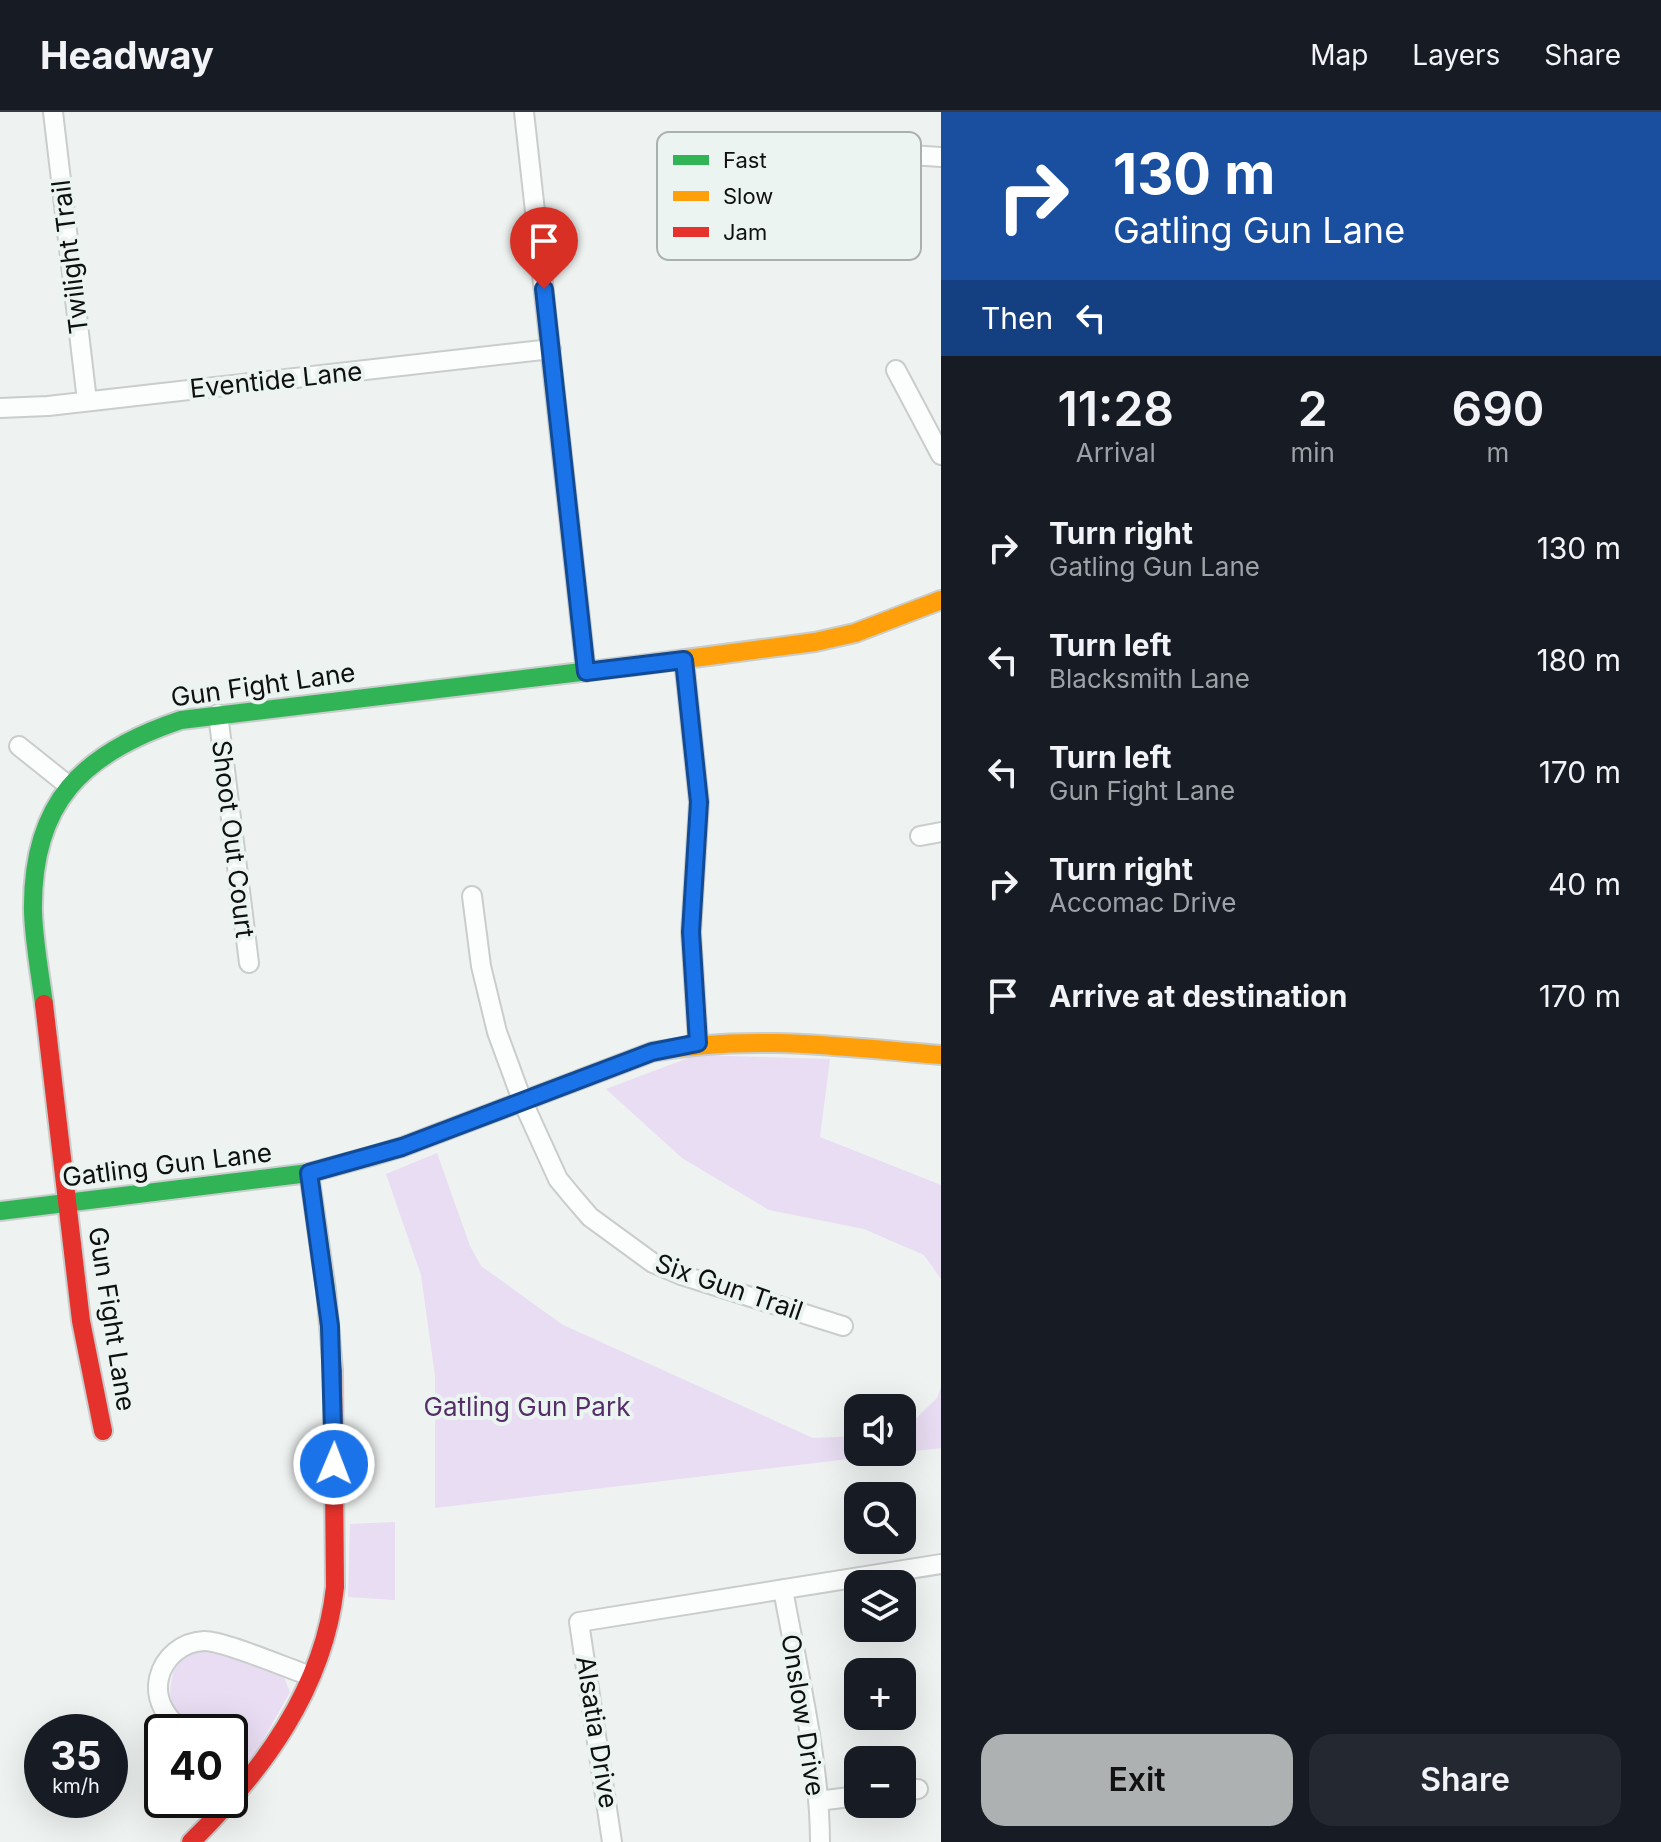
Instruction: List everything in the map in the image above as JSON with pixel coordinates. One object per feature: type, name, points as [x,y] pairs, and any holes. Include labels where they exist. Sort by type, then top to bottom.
[{"type":"street","name":"Twilight Trail","points":[[53,112],[87,401]]},
{"type":"street","points":[[524,112],[586,672]]},
{"type":"street","points":[[921,156],[941,157]]},
{"type":"street","name":"Eventide Lane","points":[[0,408],[551,349]]},
{"type":"street","points":[[896,370],[941,455]]},
{"type":"street","name":"Gun Fight Lane","points":[[103,1431],[81,1321],[32,888],[36,855],[54,807],[69,786],[96,759],[134,734],[181,720],[684,660],[843,637],[941,600]]},
{"type":"street","points":[[684,660],[699,802],[691,932],[698,1043]]},
{"type":"street","name":"Shoot Out Court","points":[[218,714],[249,963]]},
{"type":"street","points":[[19,746],[69,786]]},
{"type":"street","points":[[920,836],[941,832]]},
{"type":"street","name":"Six Gun Trail","points":[[472,896],[488,1004],[522,1100],[558,1179],[590,1217],[653,1263],[681,1275],[843,1326]]},
{"type":"street","name":"Gatling Gun Lane","points":[[0,1211],[309,1173],[402,1147],[652,1052],[698,1043],[782,1044],[941,1055]]},
{"type":"street","points":[[248,1768],[280,1739],[311,1676],[330,1620],[334,1591],[331,1339],[309,1173]]},
{"type":"street","points":[[783,1589],[941,1564]]},
{"type":"street","name":"Alsatia Drive","points":[[612,1842],[579,1622],[783,1589]]},
{"type":"street","name":"Onslow Drive","points":[[783,1589],[818,1801],[820,1842]]},
{"type":"street","points":[[166,1714],[159,1698],[158,1684],[168,1658],[190,1643],[212,1641],[311,1676]]},
{"type":"street","points":[[818,1801],[844,1798]]},
{"type":"street","points":[[191,1842],[208,1818]]},
{"type":"green space","points":[[696,1055],[830,1059],[820,1137],[941,1185],[941,1279],[924,1255],[864,1229],[769,1210],[682,1158],[606,1089]]},
{"type":"green space","name":"Gatling Gun Park","points":[[437,1153],[470,1246],[481,1266],[563,1325],[813,1438],[844,1437],[844,1460],[435,1508],[435,1376],[421,1275],[386,1174]]},
{"type":"green space","name":"Gatling Gun Park","points":[[941,1387],[941,1448],[916,1451],[916,1418],[937,1398]]},
{"type":"green space","points":[[395,1522],[395,1600],[348,1597],[350,1524]]},
{"type":"green space","points":[[199,1649],[214,1649],[284,1677],[290,1692],[252,1760],[248,1760],[248,1714],[179,1714],[176,1710],[170,1697],[175,1665]]},
{"type":"traffic: fast","points":[[44,1004],[33,912],[41,841],[53,812],[69,788],[90,767],[116,749],[181,720],[648,664]]},
{"type":"traffic: fast","points":[[0,1211],[309,1173],[372,1156]]},
{"type":"traffic: fast","points":[[309,1173],[326,1290],[333,1371]]},
{"type":"traffic: slow","points":[[648,664],[815,642],[855,633],[941,600]]},
{"type":"traffic: slow","points":[[372,1156],[652,1052],[760,1043],[941,1055]]},
{"type":"traffic: jam","points":[[44,1004],[81,1321],[103,1431]]},
{"type":"traffic: jam","points":[[191,1842],[242,1787],[286,1726],[318,1660],[329,1624],[335,1587],[333,1371]]},
{"type":"route","points":[[334,1464],[330,1326],[309,1173],[402,1147],[652,1052],[698,1043],[691,932],[699,802],[684,660],[586,672],[544,289]]}]
